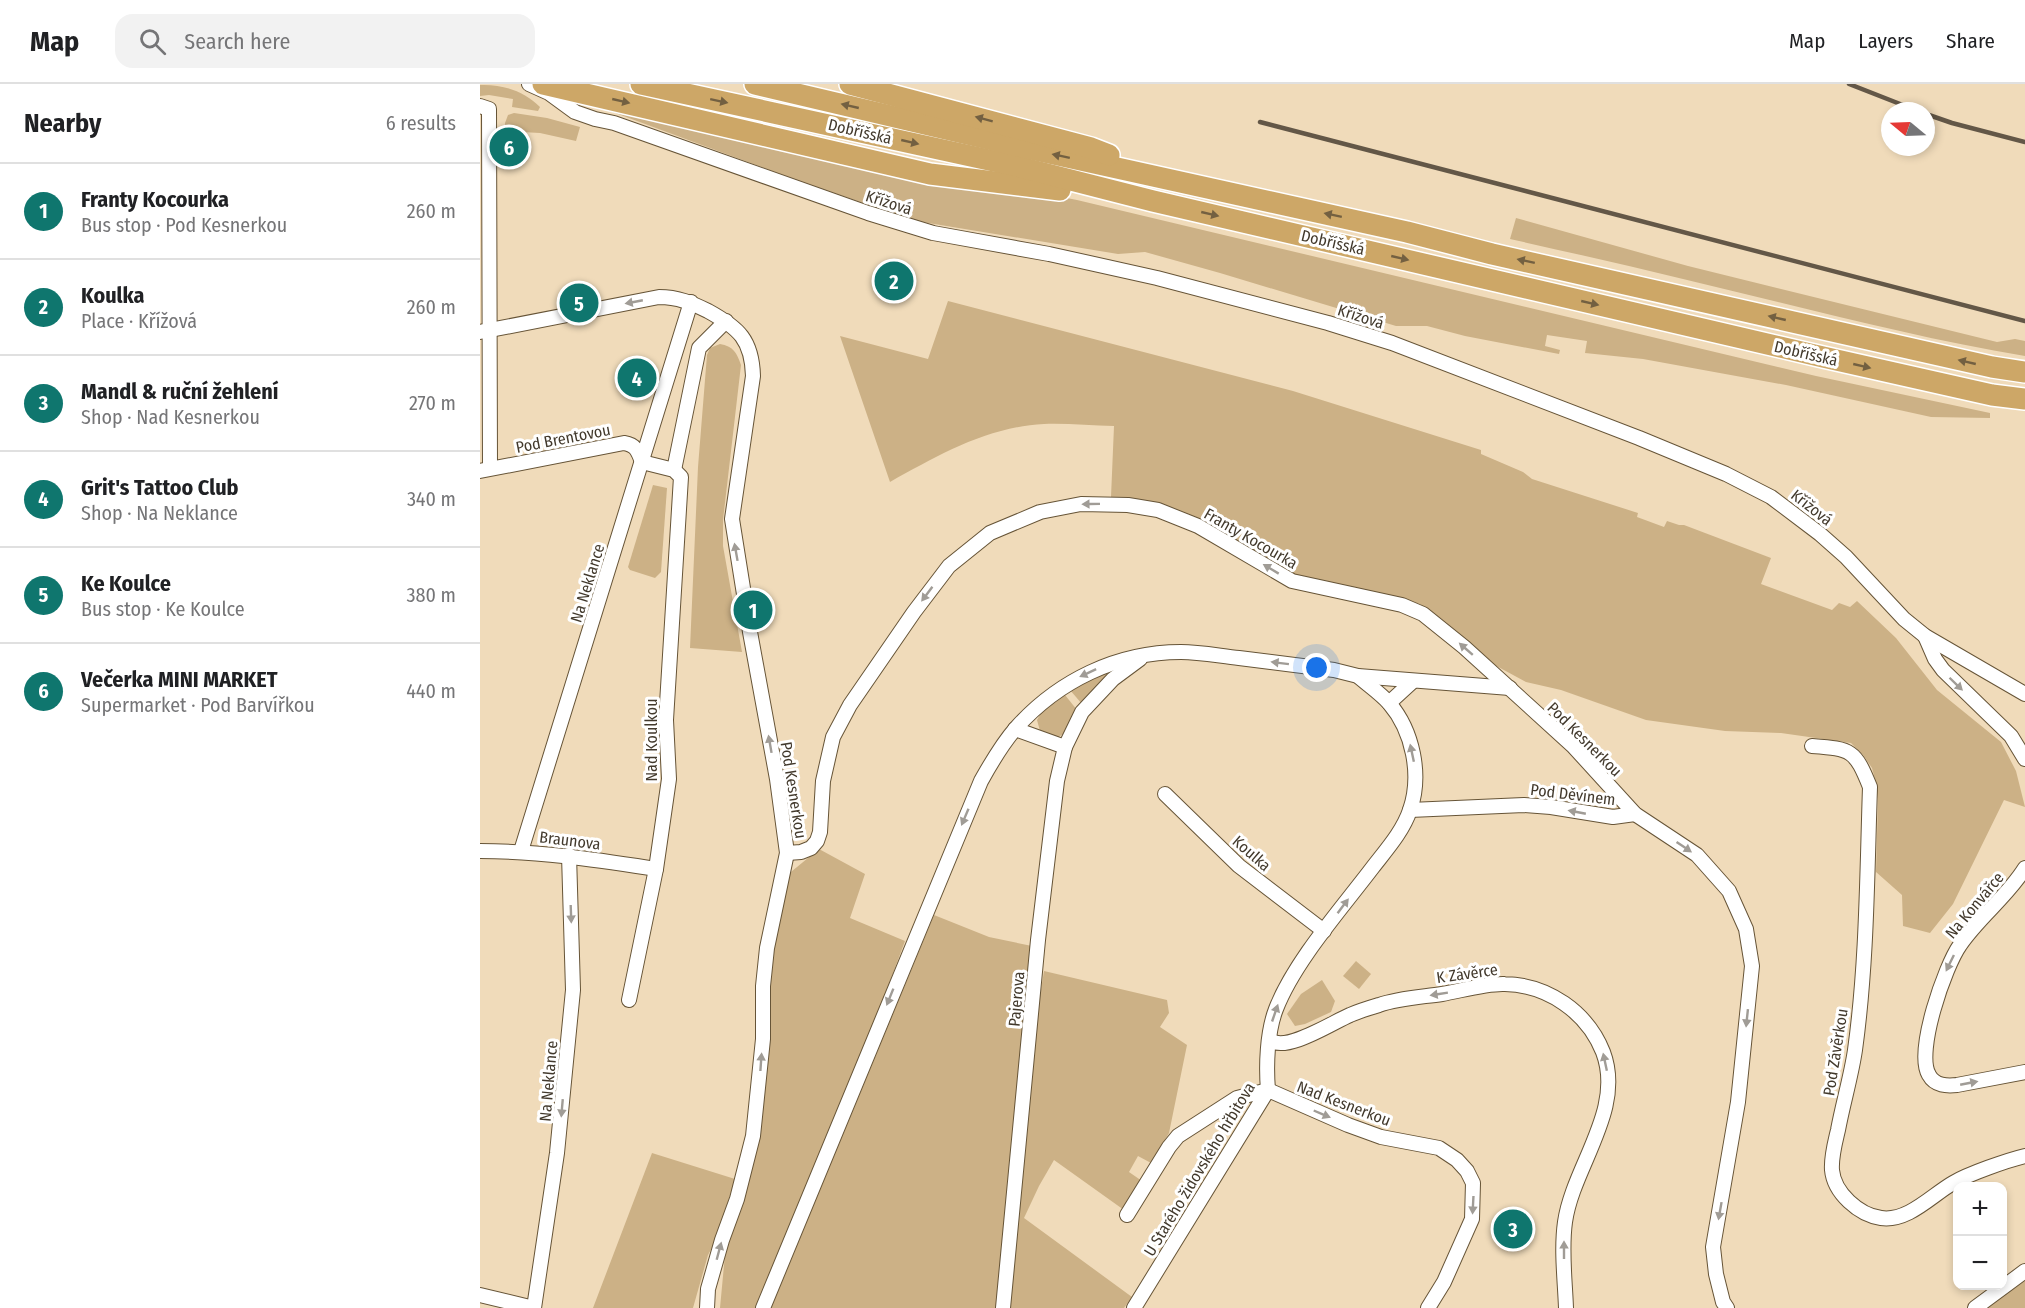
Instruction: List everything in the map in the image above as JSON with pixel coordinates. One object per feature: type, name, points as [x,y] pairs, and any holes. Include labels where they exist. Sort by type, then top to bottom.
[{"type":"highway","points":[[543,84],[563,86],[930,174],[1015,183],[1095,196],[1153,201]]},
{"type":"highway","name":"Dobříšská","points":[[641,84],[1012,165],[1153,201],[1823,357],[1992,395],[2025,399]]},
{"type":"highway","name":"Dobříšská","points":[[755,84],[1022,147],[1407,232],[1492,254],[1992,367],[2025,372]]},
{"type":"highway","points":[[850,84],[1091,148],[1179,182]]},
{"type":"street","name":"Křížová","points":[[529,84],[549,93],[575,112],[614,123],[868,213],[933,233],[1049,254],[1157,278],[1335,325],[1392,343],[1640,438],[1734,477],[1779,502],[1838,549],[1904,619],[1925,636],[2025,694]]},
{"type":"street","name":"Křížová","points":[[563,86],[574,99],[605,115],[614,123]]},
{"type":"street","points":[[485,107],[485,470]]},
{"type":"street","name":"Pod Kesnerkou","points":[[485,331],[659,297],[673,297],[691,302],[726,321],[742,336],[751,353],[753,376],[732,519],[787,853],[767,948],[763,986],[763,1039],[753,1136],[740,1188],[708,1289],[707,1308]]},
{"type":"street","name":"Na Neklance","points":[[521,851],[691,302]]},
{"type":"street","points":[[642,462],[678,474],[699,348],[726,321]]},
{"type":"street","name":"Pod Brentovou","points":[[485,470],[624,442],[632,444],[637,449],[642,462]]},
{"type":"street","name":"Nad Koulkou","points":[[629,1000],[656,869],[669,779],[666,720],[678,474]]},
{"type":"street","name":"Franty Kocourka","points":[[787,853],[801,852],[811,848],[817,841],[820,832],[823,781],[833,737],[850,705],[914,612],[949,566],[990,533],[1040,512],[1081,504],[1104,503],[1145,507],[1182,519],[1198,525],[1292,581],[1402,605],[1423,614],[1510,688]]},
{"type":"street","points":[[1925,636],[1935,659],[1943,670],[2011,736],[2025,759]]},
{"type":"street","points":[[763,1308],[981,781],[999,750],[1015,729],[1036,708],[1062,687],[1084,674],[1143,656],[1179,652],[1335,670],[1358,676],[1510,688]]},
{"type":"street","points":[[1015,729],[1065,747],[1082,712],[1113,679],[1143,656]]},
{"type":"street","points":[[1270,1040],[1272,1024],[1294,974],[1397,836],[1410,810],[1415,789],[1414,756],[1406,728],[1389,703],[1358,676]]},
{"type":"street","points":[[1389,703],[1413,681]]},
{"type":"street","name":"Pod Kesnerkou","points":[[1510,688],[1573,746],[1635,814]]},
{"type":"street","name":"Pod Závěrkou","points":[[1812,746],[1849,751],[1858,761],[1870,788],[1863,975],[1854,1051],[1834,1148],[1832,1170],[1835,1182],[1844,1196],[1861,1210],[1881,1218],[1896,1216],[1912,1211],[1955,1182],[2025,1156]]},
{"type":"street","name":"Pajerova","points":[[1003,1308],[1039,929],[1057,782],[1065,747]]},
{"type":"street","name":"Koulka","points":[[1165,794],[1239,866],[1324,931]]},
{"type":"street","name":"Pod Děvínem","points":[[1410,810],[1524,805],[1551,807],[1613,818],[1635,814],[1696,855],[1729,891],[1746,928],[1751,948],[1752,966],[1738,1102],[1713,1247],[1716,1274],[1723,1302],[1727,1308]]},
{"type":"street","name":"Braunova","points":[[480,851],[521,851],[569,855],[656,869]]},
{"type":"street","name":"Na Neklance","points":[[534,1308],[558,1153],[573,990],[569,855]]},
{"type":"street","name":"Na Konvářce","points":[[2025,868],[2012,888],[1960,944],[1953,957],[1935,1001],[1926,1063],[1929,1076],[1937,1083],[1947,1086],[2025,1071]]},
{"type":"street","name":"K Závěrce","points":[[1270,1040],[1277,1043],[1294,1041],[1348,1016],[1383,1004],[1504,983],[1533,988],[1558,998],[1573,1009],[1587,1022],[1603,1052],[1608,1083],[1601,1119],[1570,1200],[1565,1222],[1566,1308]]},
{"type":"street","name":"U Starého židovského hřbitova","points":[[1135,1308],[1268,1090],[1266,1068],[1270,1040]]},
{"type":"street","points":[[1127,1215],[1178,1136],[1237,1098],[1268,1090]]},
{"type":"street","name":"Nad Kesnerkou","points":[[1268,1090],[1381,1137],[1439,1148],[1453,1156],[1467,1171],[1473,1184],[1472,1219],[1444,1282],[1428,1308]]},
{"type":"street","points":[[1975,1308],[2025,1271]]},
{"type":"street","points":[[480,1295],[534,1308]]},
{"type":"shaded area","points":[[480,85],[512,90],[534,101],[540,107],[538,111],[512,107],[513,99],[489,95],[480,96]]},
{"type":"shaded area","points":[[591,104],[1077,200],[1816,376],[1990,413],[1990,418],[1931,417],[1786,385],[1643,359],[1585,353],[1587,341],[1547,335],[1545,346],[1560,350],[1559,354],[1465,336],[1427,326],[1396,326],[1145,252],[1118,254],[916,221],[802,182]]},
{"type":"shaded area","points":[[514,113],[547,118],[580,127],[576,141],[540,133],[505,131],[508,115]]},
{"type":"shaded area","points":[[1516,218],[1688,266],[1997,342],[2015,339],[2025,341],[2025,356],[1896,330],[1510,239]]},
{"type":"shaded area","points":[[948,301],[1293,391],[1481,450],[1481,454],[1523,472],[1532,479],[1638,513],[1637,517],[1664,527],[1667,521],[1684,525],[1771,558],[1761,584],[1832,610],[1839,603],[1850,607],[1857,601],[1896,638],[1937,690],[2001,742],[2016,771],[2025,807],[2004,800],[1953,904],[1930,933],[1903,926],[1902,895],[1876,872],[1878,799],[1872,768],[1851,743],[1781,733],[1725,731],[1646,720],[1561,690],[1526,682],[1478,656],[1420,604],[1292,574],[1196,517],[1150,502],[1111,497],[1114,426],[1044,424],[1003,431],[964,444],[890,482],[840,336],[928,359]]},
{"type":"shaded area","points":[[720,344],[734,351],[741,365],[723,520],[723,546],[742,652],[690,648],[698,467],[707,355],[710,348]]},
{"type":"shaded area","points":[[653,485],[667,488],[661,572],[655,578],[630,570],[628,567]]},
{"type":"shaded area","points":[[1106,673],[1108,676],[1082,704],[1070,690],[1083,682]]},
{"type":"shaded area","points":[[1065,695],[1077,710],[1063,734],[1057,738],[1040,731],[1037,720],[1041,713]]},
{"type":"shaded area","points":[[819,849],[865,874],[850,918],[905,941],[873,1027],[757,1308],[720,1308],[726,1244],[745,1190],[772,948],[786,876]]},
{"type":"shaded area","points":[[934,915],[989,937],[1032,946],[996,1308],[771,1308]]},
{"type":"shaded area","points":[[1356,961],[1371,974],[1359,989],[1343,976]]},
{"type":"shaded area","points":[[1044,971],[1167,1000],[1169,1013],[1160,1027],[1187,1045],[1169,1133],[1151,1163],[1138,1156],[1129,1172],[1142,1181],[1124,1210],[1054,1160],[1024,1218],[1132,1297],[1124,1308],[1010,1308],[1037,1014]]},
{"type":"shaded area","points":[[1322,980],[1335,1001],[1331,1012],[1295,1026],[1287,1014],[1301,994]]},
{"type":"shaded area","points":[[652,1153],[735,1179],[716,1240],[708,1255],[693,1308],[593,1308]]},
{"type":"shaded area","points":[[2025,1281],[2025,1308],[1986,1308]]},
{"type":"railway","points":[[1849,84],[1895,102]]},
{"type":"railway","points":[[1935,117],[2025,142]]},
{"type":"railway","points":[[1260,122],[2025,321]]},
{"type":"place","name":"Večerka MINI MARKET","points":[[509,147]]},
{"type":"place","name":"Koulka","points":[[894,281]]},
{"type":"place","name":"Ke Koulce","points":[[579,303]]},
{"type":"place","name":"Grit's Tattoo Club","points":[[637,378]]},
{"type":"place","name":"Franty Kocourka","points":[[753,610]]},
{"type":"place","name":"Mandl & ruční žehlení","points":[[1513,1229]]}]
